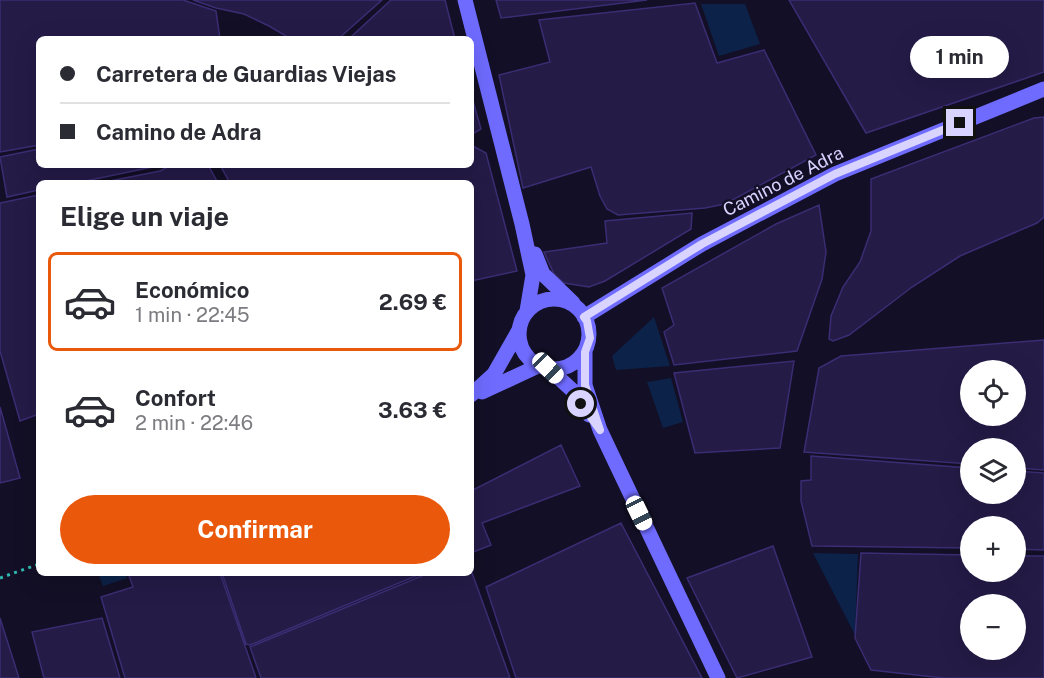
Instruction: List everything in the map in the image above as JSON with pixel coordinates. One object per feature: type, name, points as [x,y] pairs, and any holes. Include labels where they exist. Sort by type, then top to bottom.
[{"type":"street","points":[[465,0],[533,275],[527,311],[519,330],[494,374],[474,393]]},
{"type":"street","name":"Camino de Adra","points":[[579,311],[835,174],[1044,90]]},
{"type":"street","points":[[522,224],[543,274],[587,321],[590,338],[585,352],[585,385],[600,430],[718,678]]},
{"type":"street","points":[[527,311],[540,302],[554,299],[579,311]]},
{"type":"street","points":[[519,330],[523,351],[572,390],[600,430]]},
{"type":"street","points":[[474,395],[543,367],[561,369],[574,364],[585,352]]},
{"type":"path","points":[[0,578],[36,565]]},
{"type":"water","points":[[701,4],[745,4],[760,44],[719,56]]},
{"type":"water","points":[[654,317],[670,366],[616,370],[612,356]]},
{"type":"water","points":[[671,378],[683,422],[663,428],[647,382]]},
{"type":"water","points":[[813,553],[858,554],[855,635]]},
{"type":"water","points":[[99,576],[127,576],[127,578],[103,586]]},
{"type":"building","points":[[0,0],[183,0],[216,11],[220,36],[36,36],[36,146],[0,152]]},
{"type":"building","points":[[193,0],[382,0],[341,36],[286,36],[244,14]]},
{"type":"building","points":[[391,0],[445,0],[454,36],[352,36]]},
{"type":"building","points":[[496,0],[647,0],[501,18]]},
{"type":"building","points":[[789,0],[1044,0],[1044,72],[866,133]]},
{"type":"building","points":[[695,3],[717,63],[764,50],[816,155],[725,204],[705,208],[618,215],[607,209],[600,196],[591,167],[523,188],[499,75],[550,62],[539,20]]},
{"type":"building","points":[[474,104],[481,129],[474,133]]},
{"type":"building","points":[[1044,117],[1044,217],[1037,223],[960,256],[912,287],[849,335],[833,341],[829,339],[831,316],[843,287],[860,262],[871,231],[871,179],[1034,118]]},
{"type":"building","points":[[474,147],[486,153],[517,271],[474,280],[474,180],[228,180],[222,168],[474,168]]},
{"type":"building","points":[[36,150],[36,168],[148,168],[90,180],[36,180],[36,191],[7,197],[0,157]]},
{"type":"building","points":[[166,168],[210,168],[216,180],[115,180]]},
{"type":"building","points":[[36,196],[36,415],[20,421],[0,351],[0,203]]},
{"type":"building","points":[[819,205],[826,252],[822,279],[797,351],[674,365],[664,332],[674,325],[662,288],[776,224]]},
{"type":"building","points":[[692,213],[691,229],[605,281],[589,287],[564,283],[554,274],[544,252],[607,243],[605,221]]},
{"type":"building","points":[[1044,340],[1044,470],[1026,469],[1026,438],[960,438],[960,463],[804,452],[819,368],[841,356]]},
{"type":"building","points":[[794,361],[780,448],[695,453],[674,373]]},
{"type":"building","points":[[0,407],[20,478],[0,483]]},
{"type":"building","points":[[561,445],[580,486],[482,523],[491,545],[474,552],[474,489]]},
{"type":"building","points":[[811,456],[960,467],[960,504],[1026,504],[1026,472],[1044,473],[1044,550],[1026,549],[1026,516],[960,516],[960,548],[812,546],[801,501],[801,481],[811,480]]},
{"type":"building","points":[[621,523],[702,678],[516,678],[486,587]]},
{"type":"building","points":[[773,546],[812,657],[737,678],[687,578]]},
{"type":"building","points":[[861,553],[960,555],[960,582],[1026,582],[1026,556],[1044,556],[1044,678],[943,678],[871,670],[855,638]]},
{"type":"building","points":[[129,576],[221,576],[256,678],[125,678],[101,597],[133,587]]},
{"type":"building","points":[[223,576],[416,576],[250,645],[246,644]]},
{"type":"building","points":[[422,576],[473,576],[510,678],[261,678],[250,647]]},
{"type":"building","points":[[0,618],[19,678],[0,678]]},
{"type":"building","points":[[102,618],[120,678],[44,678],[32,632]]},
{"type":"route","points":[[581,404],[600,430],[585,385],[585,352],[590,338],[584,317],[702,244],[835,174],[960,123]]}]
